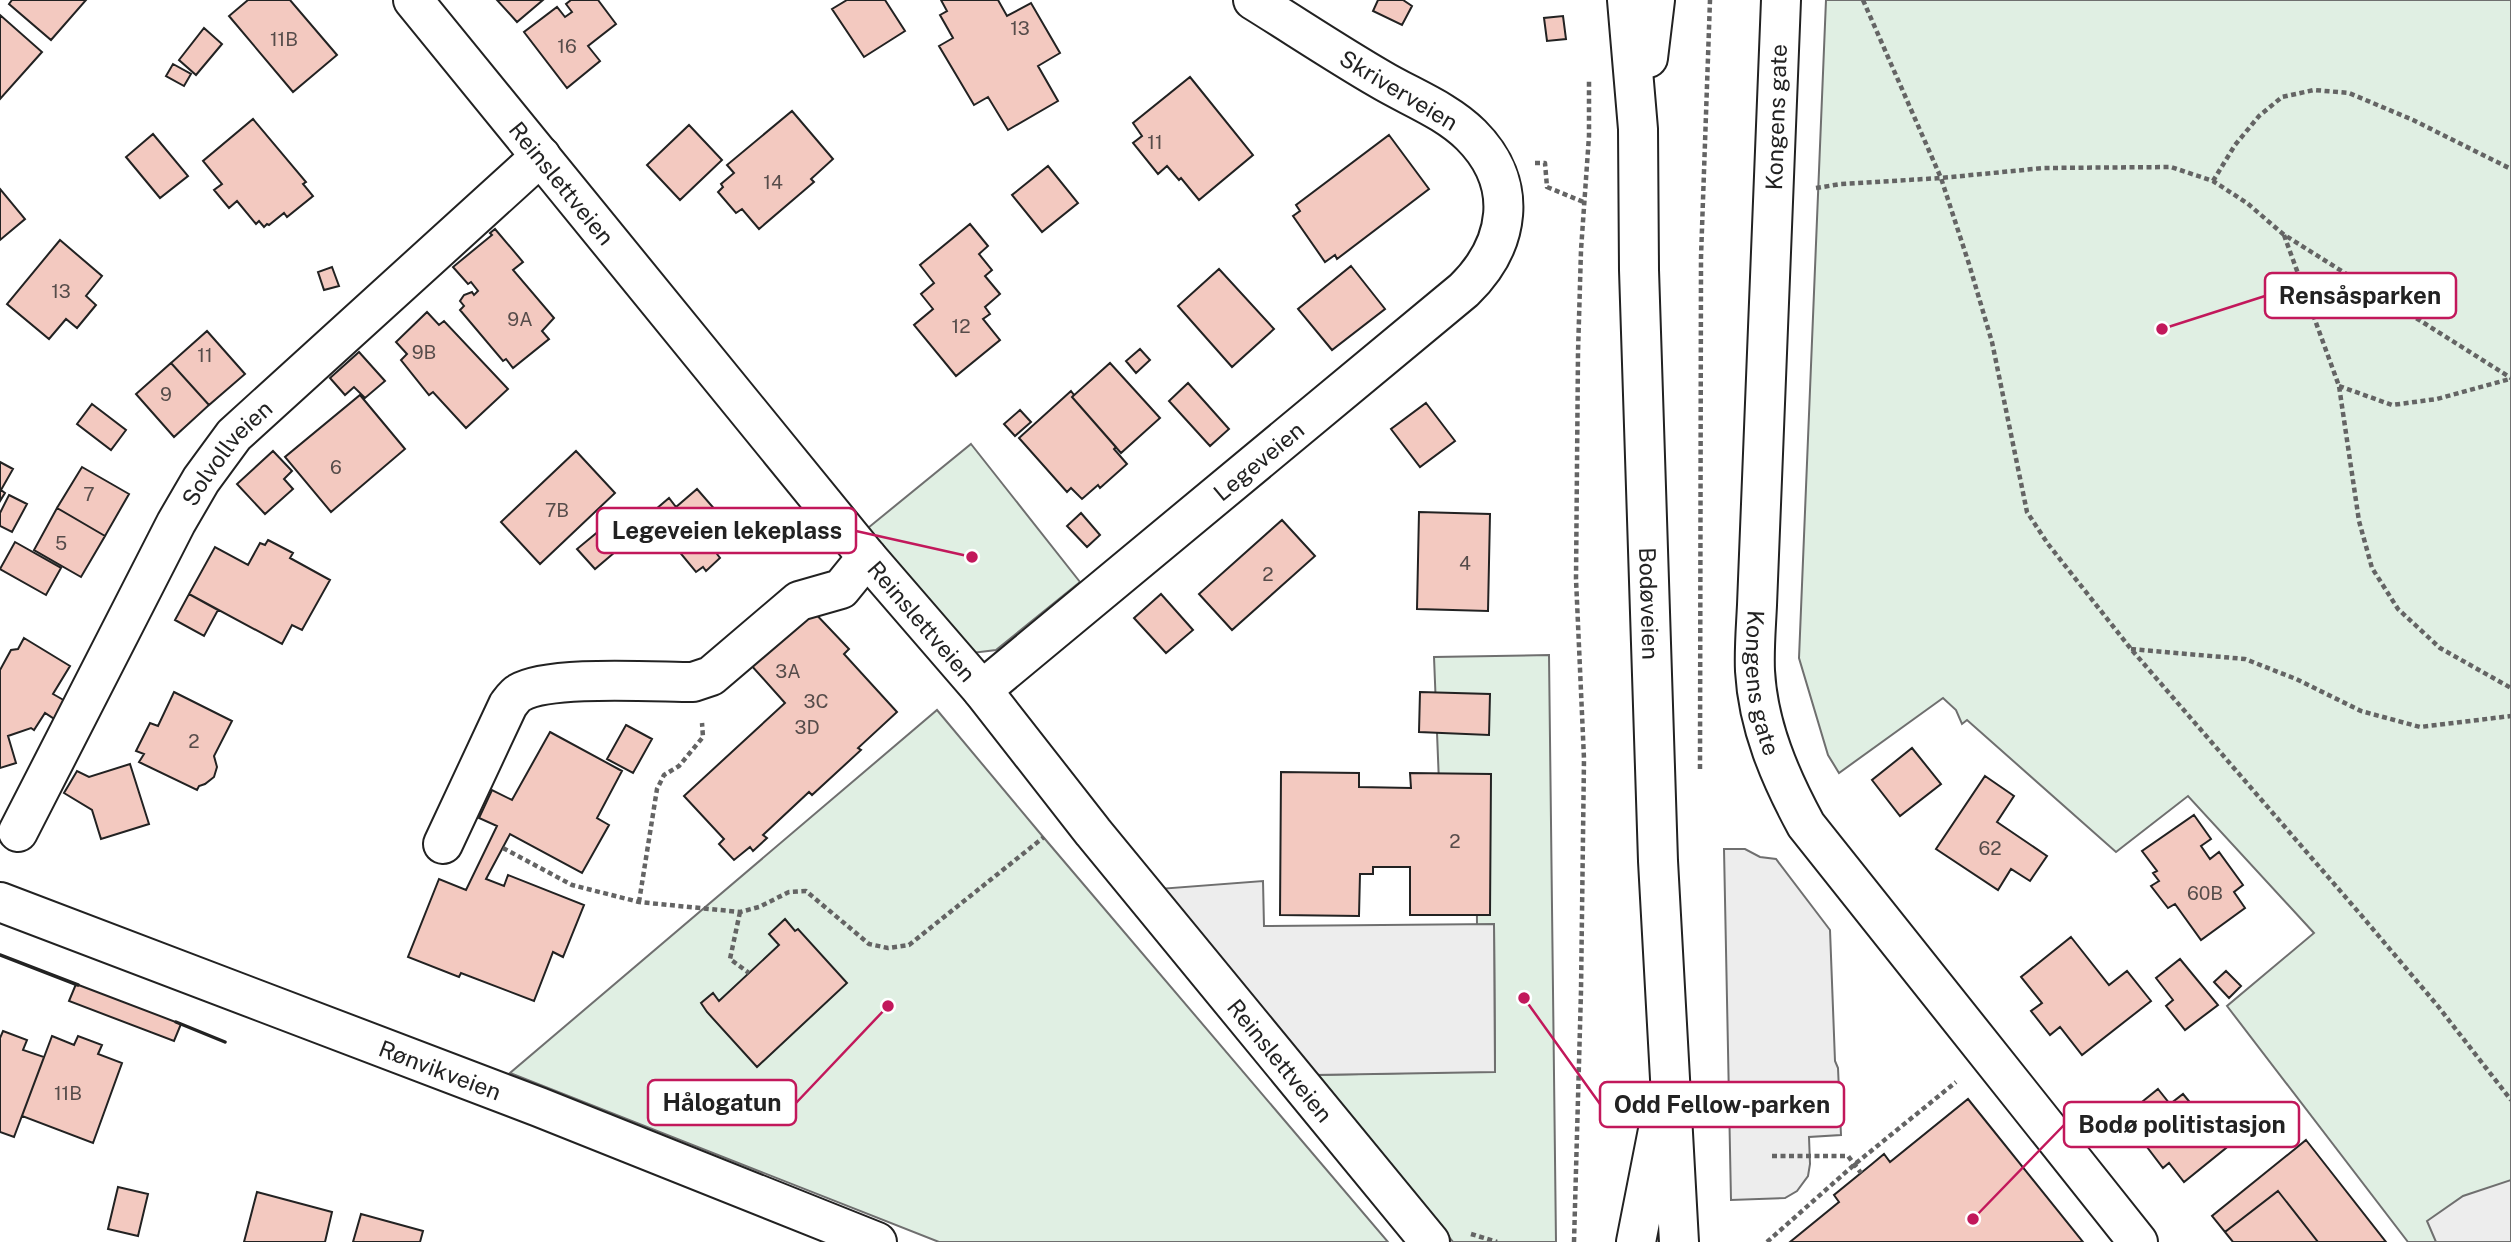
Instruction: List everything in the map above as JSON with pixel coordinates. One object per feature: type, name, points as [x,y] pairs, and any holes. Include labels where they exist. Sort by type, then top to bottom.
[{"type":"main road","name":"Reinslettveien","points":[[413,0],[867,557],[982,690],[1077,811],[1430,1242]]},
{"type":"main road","name":"Skriverveien","points":[[1253,0],[1382,80],[1441,113],[1471,135],[1492,161],[1502,188],[1504,212]]},
{"type":"main road","name":"Bodøveien","points":[[1627,0],[1638,129],[1639,284],[1658,861],[1679,1242]]},
{"type":"main road","name":"Bodøveien","points":[[1638,129],[1655,0]]},
{"type":"main road","name":"Kongens gate","points":[[1781,0],[1755,672],[1762,723],[1778,768],[1806,825],[2138,1242]]},
{"type":"main road","name":"Solvollveien","points":[[18,832],[176,523],[201,480],[234,435],[541,156]]},
{"type":"main road","name":"Legeveien","points":[[982,690],[1464,290],[1480,275],[1498,245],[1504,212]]},
{"type":"main road","points":[[443,844],[508,705],[517,693],[535,686],[564,682],[693,682],[710,676],[799,601],[841,589],[867,557]]},
{"type":"main road","name":"Rønvikveien","points":[[0,902],[539,1107],[877,1242]]},
{"type":"main road","name":"Bodøveien","points":[[1636,1242],[1668,1077]]},
{"type":"path","points":[[1700,776],[1701,257],[1710,0]]},
{"type":"path","points":[[1863,0],[1941,178],[1992,342],[2027,512],[2048,544],[2131,649],[2437,1005],[2511,1100]]},
{"type":"path","points":[[1574,1242],[1584,759],[1576,579],[1577,353],[1589,136],[1589,68]]},
{"type":"path","points":[[2213,181],[2235,145],[2259,116],[2281,97],[2314,90],[2349,93],[2413,120],[2511,169]]},
{"type":"path","points":[[1808,189],[2044,167],[2171,167],[2213,181],[2247,203],[2283,234],[2510,378]]},
{"type":"path","points":[[2283,234],[2339,386],[2359,521],[2371,568],[2398,609],[2441,648],[2511,688]]},
{"type":"path","points":[[2339,386],[2392,405],[2437,399],[2510,378]]},
{"type":"path","points":[[2131,649],[2245,659],[2296,679],[2361,711],[2420,727],[2511,716]]},
{"type":"path","points":[[639,902],[657,789],[664,775],[679,766],[703,737],[693,682]]},
{"type":"path","points":[[503,848],[572,885],[639,902],[740,912],[759,908],[789,892],[806,891],[869,944],[888,948],[909,946],[1077,811]]},
{"type":"path","points":[[740,912],[730,959],[749,973]]},
{"type":"path","points":[[1767,1242],[1855,1164],[1989,1056]]},
{"type":"path","points":[[1772,1156],[1848,1156],[1861,1173]]},
{"type":"green space","points":[[1826,0],[2511,0],[2511,1242],[2408,1242],[2227,1006],[2314,933],[2188,796],[2116,852],[1967,720],[1962,724],[1956,710],[1943,698],[1839,773],[1828,755],[1799,658]]},
{"type":"green space","points":[[971,444],[1080,582],[996,650],[972,653],[863,532]]},
{"type":"green space","points":[[1549,655],[1556,1242],[1453,1242],[1314,1075],[1495,1071],[1494,925],[1477,925],[1476,783],[1439,783],[1434,657]]},
{"type":"green space","points":[[937,710],[1388,1242],[939,1242],[510,1073]]},
{"type":"shaded area","points":[[1724,849],[1745,849],[1760,857],[1776,859],[1830,930],[1841,1135],[1809,1137],[1808,1176],[1797,1191],[1785,1198],[1731,1200]]},
{"type":"shaded area","points":[[1263,881],[1264,926],[1494,924],[1495,1072],[1314,1075],[1158,889]]},
{"type":"shaded area","points":[[2511,1180],[2511,1242],[2436,1242],[2427,1221],[2463,1196]]},
{"type":"building","points":[[12,0],[86,0],[51,40],[9,4]]},
{"type":"building","points":[[248,0],[290,0],[337,55],[293,92],[229,16]]},
{"type":"building","points":[[497,0],[543,0],[517,22]]},
{"type":"building","points":[[571,0],[598,0],[616,24],[588,46],[600,61],[567,88],[524,32],[557,7],[565,17],[572,12],[566,4]]},
{"type":"building","points":[[847,0],[885,0],[905,31],[864,57],[832,9]]},
{"type":"building","points":[[941,0],[998,0],[1007,16],[1031,3],[1060,53],[1038,66],[1058,101],[1008,130],[988,97],[974,105],[939,46],[953,38],[940,15],[947,11]]},
{"type":"building","points":[[1378,0],[1403,0],[1412,6],[1402,25],[1373,11]]},
{"type":"building","points":[[0,15],[42,52],[0,99]]},
{"type":"building","points":[[1563,16],[1566,39],[1547,41],[1544,18]]},
{"type":"building","points":[[204,28],[222,44],[196,75],[179,60]]},
{"type":"building","points":[[173,64],[191,74],[184,86],[166,76]]},
{"type":"building","points":[[1190,77],[1253,155],[1199,200],[1167,166],[1158,174],[1133,143],[1142,136],[1133,123]]},
{"type":"building","points":[[792,111],[833,159],[811,179],[814,182],[759,229],[742,209],[736,213],[718,192],[723,187],[721,184],[734,173],[727,165]]},
{"type":"building","points":[[253,119],[306,182],[303,184],[313,196],[287,217],[284,213],[264,227],[259,221],[256,224],[237,201],[229,208],[214,190],[222,184],[203,161]]},
{"type":"building","points":[[689,125],[722,160],[680,200],[647,165]]},
{"type":"building","points":[[153,134],[188,176],[160,198],[126,157]]},
{"type":"building","points":[[1389,135],[1429,189],[1337,259],[1335,255],[1325,262],[1293,216],[1300,211],[1296,205]]},
{"type":"building","points":[[1048,166],[1078,203],[1042,232],[1012,195]]},
{"type":"building","points":[[0,189],[25,219],[0,240]]},
{"type":"building","points":[[970,224],[988,246],[979,254],[992,270],[985,276],[1000,294],[985,307],[990,314],[983,319],[1000,340],[956,376],[914,325],[933,309],[921,294],[934,283],[920,265]]},
{"type":"building","points":[[495,229],[523,262],[513,270],[554,318],[542,331],[549,339],[513,368],[506,359],[503,361],[460,310],[464,306],[460,301],[464,295],[472,292],[474,295],[478,291],[453,267],[492,235],[490,233]]},
{"type":"building","points":[[60,240],[102,276],[86,296],[96,305],[77,328],[66,319],[49,339],[7,304]]},
{"type":"building","points":[[1351,266],[1385,309],[1332,350],[1298,309]]},
{"type":"building","points":[[332,267],[339,286],[324,290],[318,272]]},
{"type":"building","points":[[1219,269],[1274,329],[1232,367],[1178,306]]},
{"type":"building","points":[[427,312],[439,325],[444,321],[508,389],[466,428],[433,392],[429,395],[401,360],[407,354],[396,342]]},
{"type":"building","points":[[207,331],[245,374],[209,405],[171,363]]},
{"type":"building","points":[[1140,349],[1150,360],[1136,373],[1126,361]]},
{"type":"building","points":[[359,352],[385,381],[365,398],[354,387],[345,395],[330,378]]},
{"type":"building","points":[[171,363],[209,405],[174,437],[136,394]]},
{"type":"building","points":[[1110,363],[1160,418],[1121,453],[1072,397]]},
{"type":"building","points":[[1188,383],[1229,429],[1210,446],[1169,401]]},
{"type":"building","points":[[1071,391],[1074,395],[1072,397],[1116,447],[1114,449],[1127,464],[1100,488],[1098,485],[1082,499],[1071,488],[1067,492],[1019,438]]},
{"type":"building","points":[[360,395],[405,449],[331,512],[285,457]]},
{"type":"building","points":[[1426,403],[1455,441],[1420,467],[1391,429]]},
{"type":"building","points":[[92,404],[126,430],[111,450],[77,424]]},
{"type":"building","points":[[1020,410],[1031,422],[1015,436],[1004,424]]},
{"type":"building","points":[[273,451],[292,471],[284,479],[293,489],[265,514],[237,484]]},
{"type":"building","points":[[576,451],[615,493],[540,564],[501,522]]},
{"type":"building","points":[[0,462],[13,469],[1,490],[5,493],[0,501]]},
{"type":"building","points":[[82,467],[129,494],[105,536],[57,508]]},
{"type":"building","points":[[697,489],[738,536],[717,554],[720,558],[706,571],[703,567],[696,572],[649,515],[669,498],[676,507]]},
{"type":"building","points":[[9,495],[27,504],[12,532],[0,526],[0,513]]},
{"type":"building","points":[[57,508],[105,536],[81,577],[34,550]]},
{"type":"building","points":[[1419,512],[1490,514],[1488,611],[1417,609]]},
{"type":"building","points":[[1081,513],[1100,535],[1087,547],[1067,526]]},
{"type":"building","points":[[1282,520],[1315,556],[1232,630],[1199,594]]},
{"type":"building","points":[[611,521],[628,541],[595,569],[577,549]]},
{"type":"building","points":[[268,540],[293,553],[290,558],[330,580],[302,630],[292,625],[282,644],[189,594],[215,547],[248,565],[260,543],[265,545]]},
{"type":"building","points":[[15,542],[61,568],[46,595],[0,569]]},
{"type":"building","points":[[189,594],[218,610],[204,636],[175,620]]},
{"type":"building","points":[[1161,594],[1193,630],[1166,653],[1134,618]]},
{"type":"building","points":[[810,608],[849,649],[844,654],[897,712],[812,795],[809,792],[763,835],[767,838],[753,851],[750,847],[734,860],[719,844],[724,839],[684,796],[785,703],[750,664]]},
{"type":"building","points":[[24,638],[70,666],[53,694],[67,702],[56,720],[45,713],[34,730],[31,728],[8,736],[16,763],[0,768],[0,670],[11,650],[18,649]]},
{"type":"building","points":[[174,692],[232,721],[214,756],[217,767],[214,777],[197,790],[139,762],[144,754],[136,751],[150,723],[158,726]]},
{"type":"building","points":[[1420,692],[1490,694],[1489,735],[1419,732]]},
{"type":"building","points":[[626,725],[652,739],[633,773],[607,759]]},
{"type":"building","points":[[550,732],[622,771],[597,818],[609,825],[582,873],[510,834],[486,879],[504,886],[508,875],[584,905],[563,957],[553,952],[534,1001],[461,973],[459,977],[408,957],[439,879],[466,890],[497,826],[479,818],[492,790],[512,800]]},
{"type":"building","points":[[1912,748],[1941,784],[1900,816],[1872,780]]},
{"type":"building","points":[[130,764],[149,824],[101,839],[92,810],[64,793],[77,771],[89,777]]},
{"type":"building","points":[[1281,772],[1359,773],[1359,787],[1411,788],[1410,773],[1491,774],[1490,915],[1410,915],[1410,867],[1373,867],[1373,874],[1360,874],[1359,916],[1280,915]]},
{"type":"building","points":[[1985,776],[2014,796],[1997,822],[2047,856],[2030,881],[2011,869],[1998,890],[1936,849]]},
{"type":"building","points":[[2194,815],[2211,839],[2201,846],[2210,859],[2219,852],[2243,885],[2234,892],[2245,908],[2201,940],[2175,904],[2168,908],[2151,886],[2159,881],[2153,873],[2157,871],[2142,851]]},
{"type":"building","points":[[785,919],[795,931],[798,929],[847,983],[757,1067],[701,1003],[713,993],[719,1001],[779,945],[769,934]]},
{"type":"building","points":[[2071,937],[2109,985],[2127,971],[2151,1001],[2082,1055],[2060,1027],[2050,1035],[2031,1011],[2042,1003],[2021,977]]},
{"type":"building","points":[[2180,959],[2218,1005],[2185,1030],[2166,1006],[2173,1000],[2156,978]]},
{"type":"building","points":[[2226,971],[2241,986],[2229,998],[2214,982]]},
{"type":"building","points":[[76,984],[181,1024],[174,1041],[69,1001]]},
{"type":"building","points":[[3,1031],[27,1040],[23,1050],[44,1057],[14,1137],[0,1132],[0,1038]]},
{"type":"building","points":[[52,1036],[74,1045],[78,1036],[102,1045],[98,1054],[122,1063],[93,1143],[22,1116]]},
{"type":"building","points":[[2158,1089],[2170,1104],[2183,1094],[2197,1111],[2205,1105],[2221,1125],[2213,1132],[2226,1148],[2184,1182],[2169,1163],[2163,1168],[2147,1147],[2153,1143],[2127,1114]]},
{"type":"building","points":[[1968,1099],[2083,1242],[1790,1242],[1839,1202],[1834,1195],[1884,1154],[1890,1162]]},
{"type":"building","points":[[2306,1140],[2386,1242],[2233,1242],[2212,1216]]},
{"type":"building","points":[[118,1187],[148,1194],[138,1236],[108,1229]]},
{"type":"building","points":[[2278,1191],[2318,1242],[2233,1242],[2225,1232]]},
{"type":"building","points":[[257,1192],[332,1212],[325,1242],[244,1242]]},
{"type":"building","points":[[361,1214],[423,1231],[420,1242],[353,1242]]},
{"type":"wall","points":[[0,955],[78,985]]},
{"type":"wall","points":[[176,1022],[225,1042]]},
{"type":"place","name":"Rensåsparken","points":[[2162,329]]},
{"type":"place","name":"Legeveien lekeplass","points":[[972,557]]},
{"type":"place","name":"Odd Fellow-parken","points":[[1524,998]]},
{"type":"place","name":"Hålogatun","points":[[888,1006]]},
{"type":"place","name":"Bodø politistasjon","points":[[1973,1219]]}]
